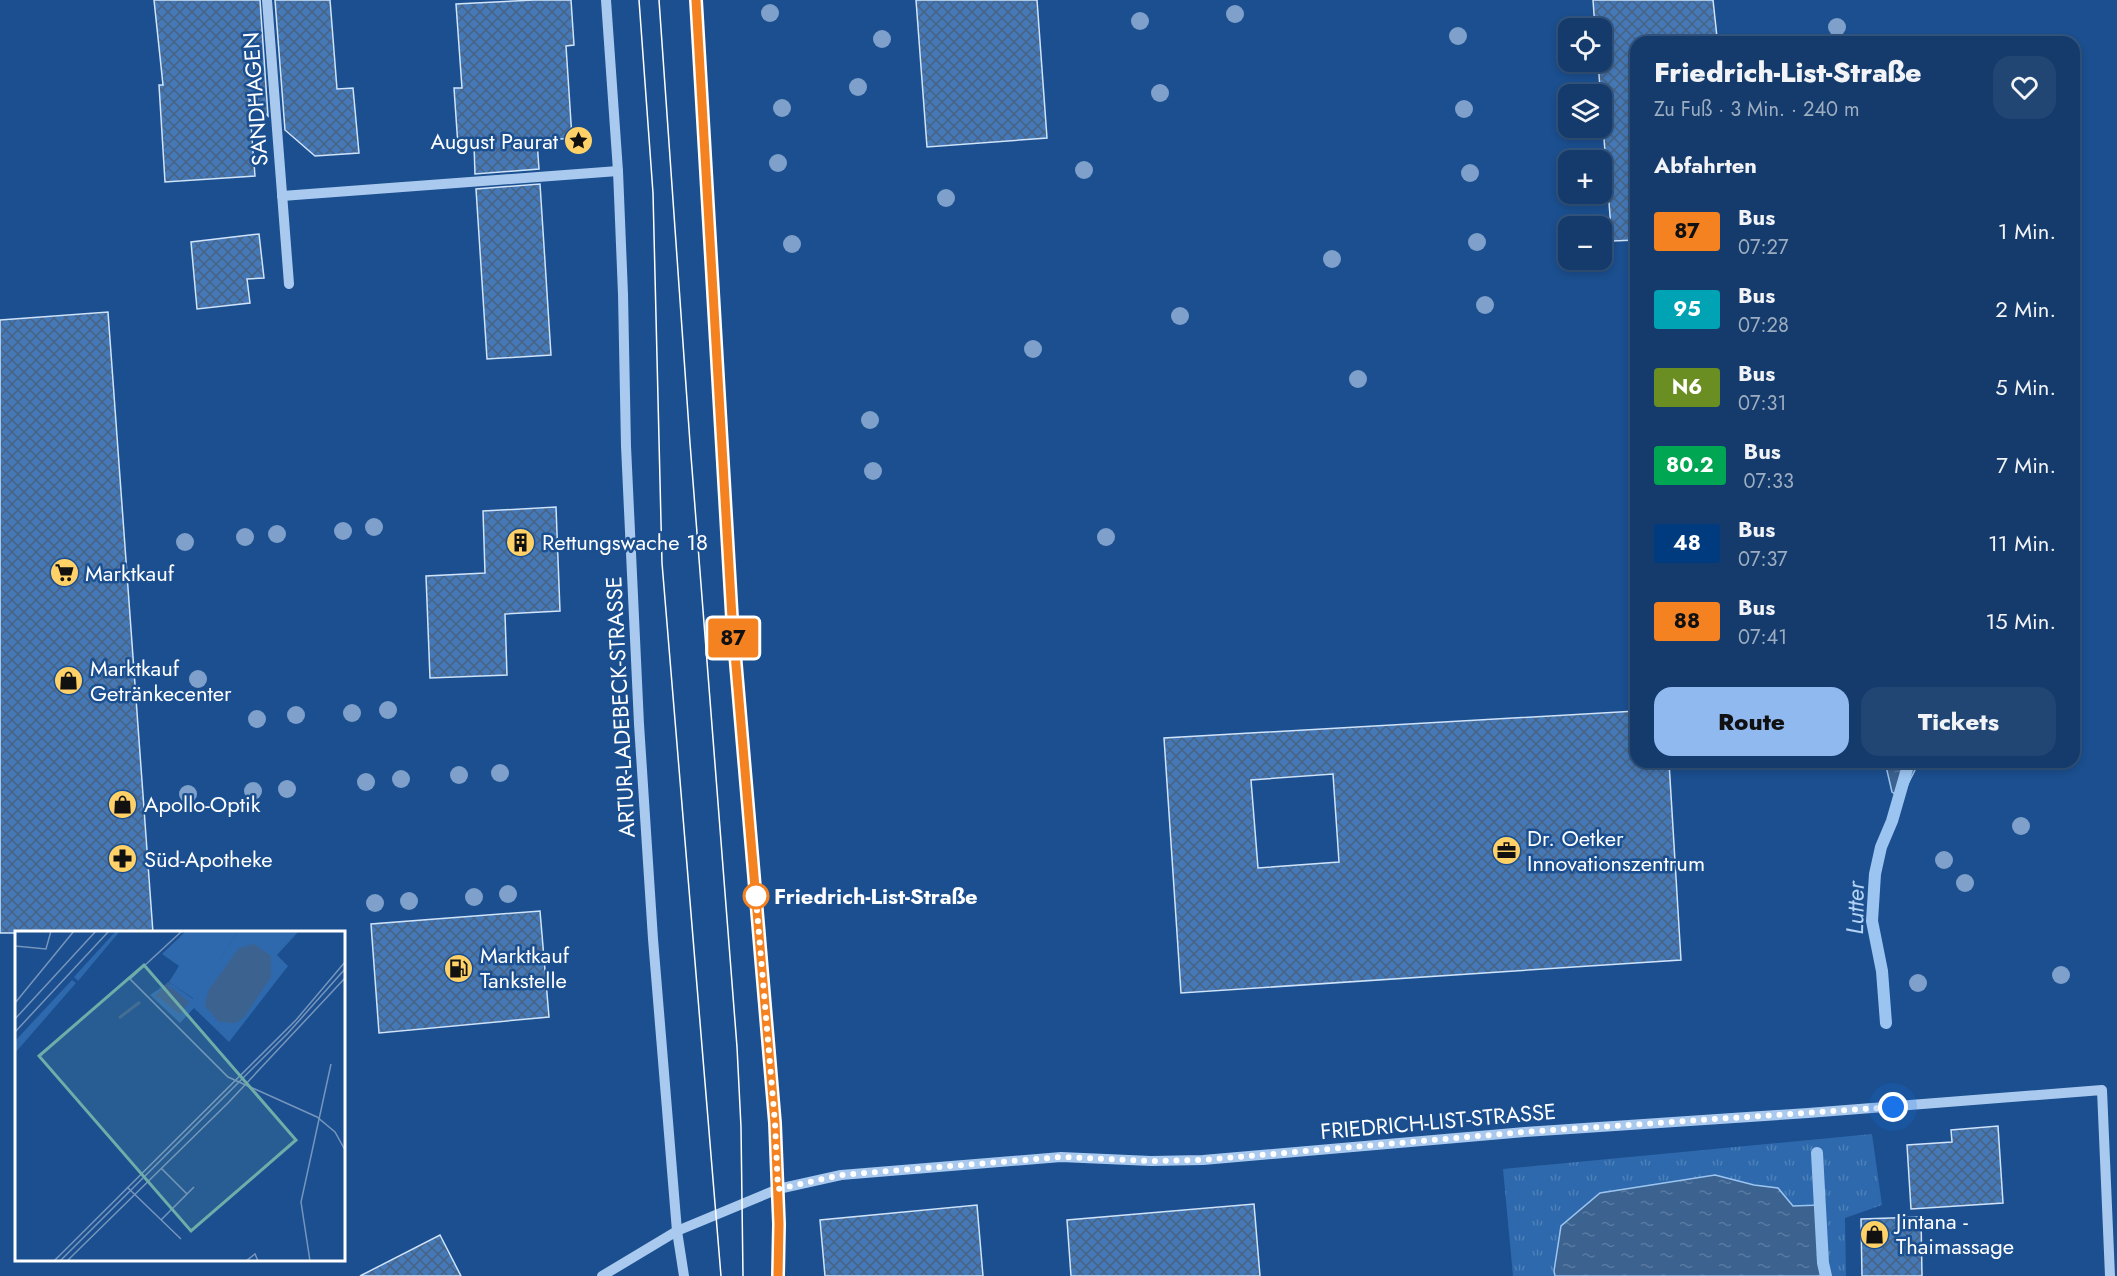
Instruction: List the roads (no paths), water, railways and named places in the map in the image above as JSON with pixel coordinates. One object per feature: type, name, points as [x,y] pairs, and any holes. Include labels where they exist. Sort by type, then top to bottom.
[{"type":"street","name":"SANDHAGEN","points":[[267,0],[289,284]]},
{"type":"street","name":"ARTUR-LADEBECK-STRASSE","points":[[606,0],[624,294],[626,446],[639,724],[676,1231],[684,1276]]},
{"type":"street","points":[[696,0],[732,618],[775,1123],[778,1276]]},
{"type":"street","name":"SANDHAGEN","points":[[282,196],[618,171]]},
{"type":"street","name":"FRIEDRICH-LIST-STRASSE","points":[[778,1189],[841,1175],[1061,1157],[1151,1161],[1203,1160],[1525,1132],[2102,1090],[2110,1276]]},
{"type":"street","points":[[602,1276],[676,1231],[778,1189]]},
{"type":"water","points":[[1886,768],[1916,768],[1904,792],[1898,796],[1892,792]]},
{"type":"water","points":[[1715,1175],[1754,1185],[1778,1188],[1793,1206],[1820,1205],[1823,1263],[1826,1276],[1555,1276],[1561,1226],[1600,1193]]},
{"type":"waterway","name":"Lutter","points":[[1886,1023],[1882,971],[1872,921],[1875,874],[1881,847],[1892,821],[1907,768]]},
{"type":"waterway","name":"Lutter","points":[[1817,1153],[1823,1263],[1826,1276]]},
{"type":"tram line","points":[[639,0],[653,193],[662,563],[721,1276]]},
{"type":"tram line","points":[[659,0],[690,443],[737,1047],[741,1127],[743,1276]]},
{"type":"place","name":"August Paurat","points":[[579,141]]},
{"type":"place","name":"Rettungswache 18","points":[[521,542]]},
{"type":"place","name":"Marktkauf","points":[[64,573]]},
{"type":"place","name":"Marktkauf Getränkecenter","points":[[69,681]]},
{"type":"place","name":"Apollo-Optik","points":[[123,804]]},
{"type":"place","name":"Dr. Oetker Innovationszentrum","points":[[1506,851]]},
{"type":"place","name":"Süd-Apotheke","points":[[123,859]]},
{"type":"place","name":"Friedrich-List-Straße","points":[[756,896]]},
{"type":"place","name":"Marktkauf Tankstelle","points":[[459,968]]},
{"type":"place","name":"Jintana - Thaimassage","points":[[1875,1234]]}]
